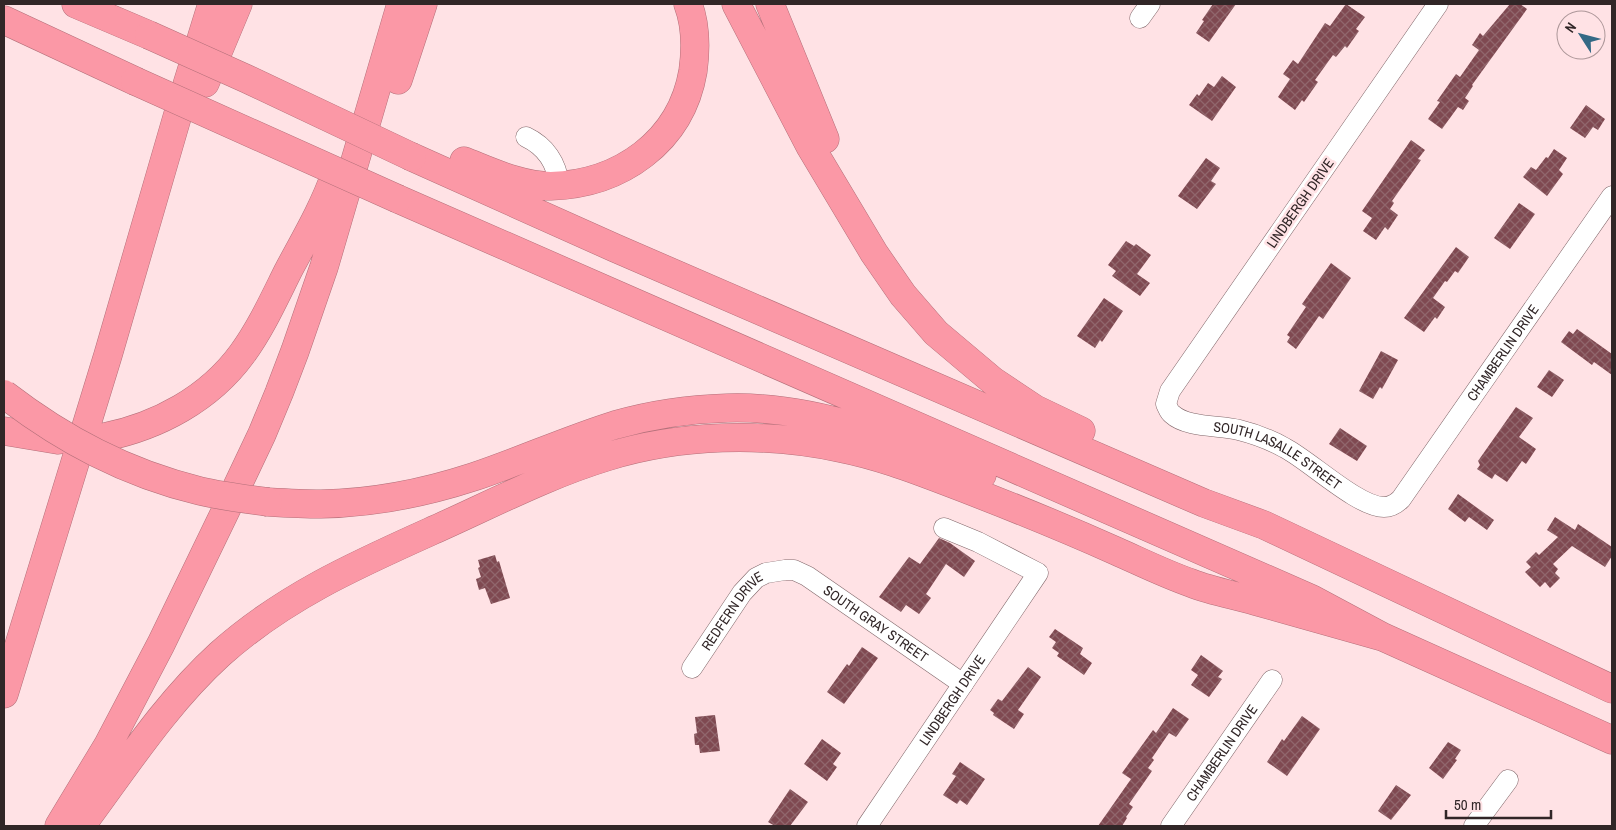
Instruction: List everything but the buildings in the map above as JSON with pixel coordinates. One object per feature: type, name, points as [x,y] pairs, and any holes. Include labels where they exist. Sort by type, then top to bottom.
[{"type":"highway","points":[[76,4],[149,35],[373,139],[517,181],[542,185],[588,182],[621,170],[650,149],[666,131],[685,101],[693,71],[695,41],[688,4]]},
{"type":"highway","points":[[4,694],[108,355],[212,4]]},
{"type":"highway","points":[[108,355],[194,118],[203,88],[238,4]]},
{"type":"highway","points":[[4,431],[58,440],[80,440],[105,437],[133,430],[150,424],[196,399],[225,374],[248,346],[324,203],[341,158],[366,78],[395,4]]},
{"type":"highway","points":[[59,826],[108,745],[178,611],[262,434],[295,351],[324,267],[402,4]]},
{"type":"highway","points":[[324,267],[373,153],[423,4]]},
{"type":"highway","points":[[736,4],[810,146],[874,253],[918,314],[948,344],[993,382],[1035,409],[1209,489],[1264,525]]},
{"type":"highway","points":[[770,4],[874,253]]},
{"type":"highway","points":[[4,20],[398,199],[1312,599],[1383,636],[1612,740]]},
{"type":"highway","points":[[414,150],[614,248],[1167,488],[1264,525],[1612,689]]},
{"type":"highway","points":[[4,394],[65,437],[99,455],[162,479],[201,491],[268,502],[320,504],[391,498],[472,478],[580,437],[654,416],[727,408],[760,408],[822,418],[899,440],[1198,569],[1272,606]]},
{"type":"highway","points":[[81,826],[150,732],[196,677],[237,640],[280,607],[310,589],[369,559],[551,477],[608,456],[653,446],[698,440],[744,438],[820,444],[865,454],[905,466],[1031,514],[1191,584],[1383,636]]},
{"type":"street","name":"LINDBERGH DRIVE","points":[[1166,404],[1170,391],[1438,4]]},
{"type":"street","points":[[526,137],[544,149],[556,169],[559,185]]},
{"type":"street","name":"CHAMBERLIN DRIVE","points":[[1389,506],[1401,499],[1612,196]]},
{"type":"street","name":"SOUTH LASALLE STREET","points":[[1166,404],[1172,414],[1188,423],[1238,429],[1271,441],[1299,456],[1330,480],[1358,497],[1374,505],[1389,506]]},
{"type":"street","name":"LINDBERGH DRIVE","points":[[866,826],[1038,573],[978,542],[944,528]]},
{"type":"street","name":"REDFERN DRIVE","points":[[692,668],[742,593],[756,578],[766,573],[785,570]]},
{"type":"street","name":"SOUTH GRAY STREET","points":[[785,570],[794,570],[807,576],[963,684]]},
{"type":"street","name":"CHAMBERLIN DRIVE","points":[[1171,826],[1272,680]]},
{"type":"street","points":[[1474,826],[1508,780]]}]
